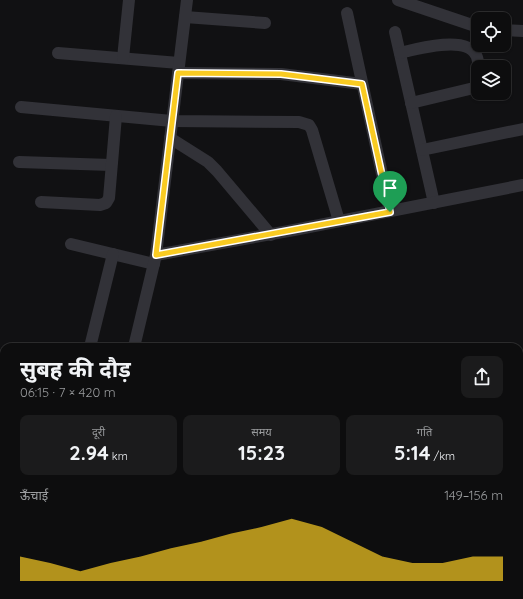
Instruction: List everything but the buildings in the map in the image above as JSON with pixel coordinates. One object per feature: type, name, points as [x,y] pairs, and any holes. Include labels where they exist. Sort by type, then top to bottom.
[{"type":"street","points":[[123,58],[129,0]]},
{"type":"street","points":[[135,343],[156,259],[187,0]]},
{"type":"street","points":[[398,0],[471,25]]},
{"type":"street","points":[[347,13],[390,212]]},
{"type":"street","points":[[185,17],[265,23]]},
{"type":"street","points":[[511,31],[523,32]]},
{"type":"street","points":[[395,32],[434,203]]},
{"type":"street","points":[[400,53],[437,45],[462,46],[472,50],[476,54],[477,60]]},
{"type":"street","points":[[58,53],[123,58],[179,68],[281,74],[362,84]]},
{"type":"street","points":[[411,103],[471,89]]},
{"type":"street","points":[[21,107],[172,121],[299,122],[309,125],[312,130],[339,221]]},
{"type":"street","points":[[41,202],[100,205],[106,203],[109,198],[116,116]]},
{"type":"street","points":[[422,150],[523,129]]},
{"type":"street","points":[[170,138],[208,162],[271,235]]},
{"type":"street","points":[[20,162],[111,166]]},
{"type":"street","points":[[71,244],[113,254],[156,259],[523,185]]},
{"type":"street","points":[[91,343],[113,254]]},
{"type":"route","points":[[178,73],[281,74],[362,84],[390,212],[156,255],[178,73]]}]
